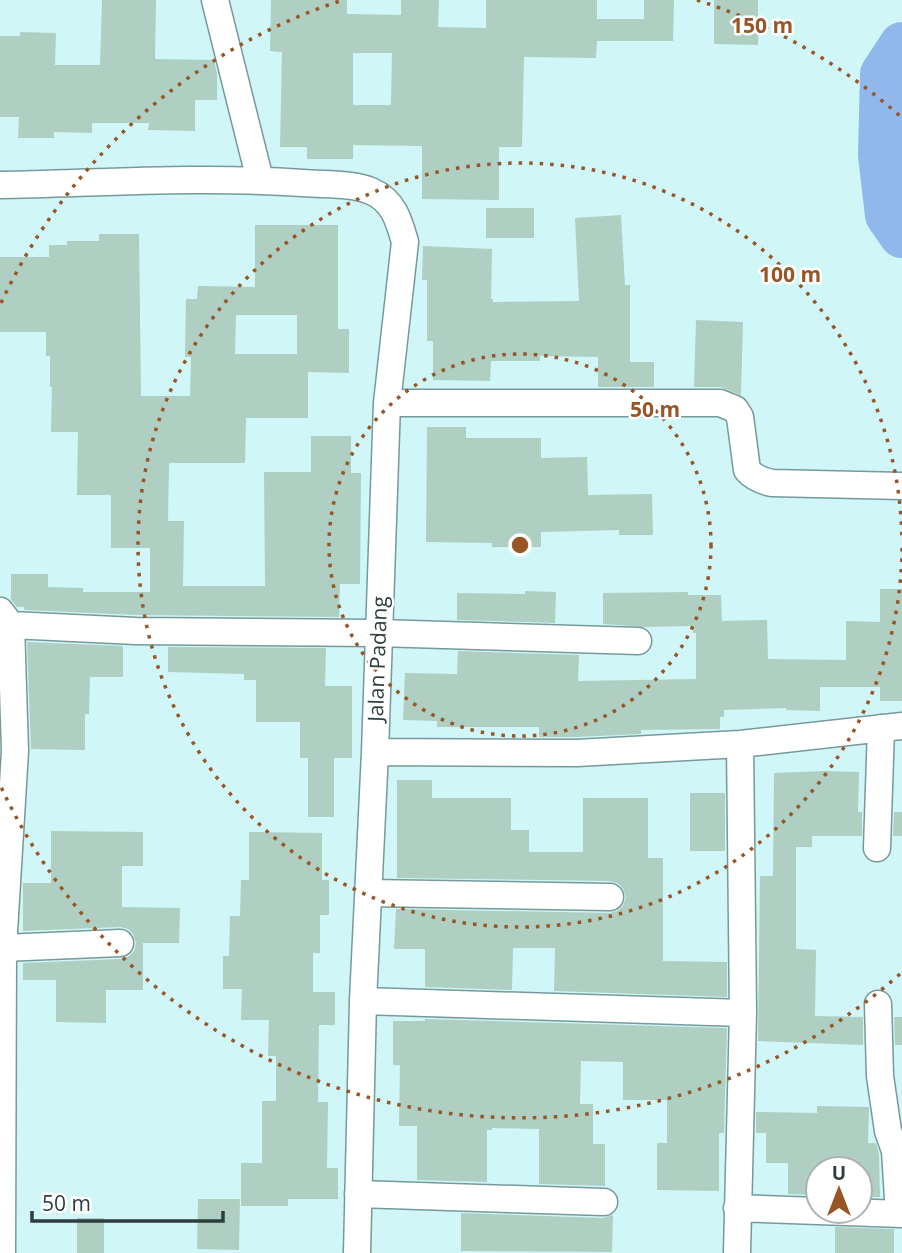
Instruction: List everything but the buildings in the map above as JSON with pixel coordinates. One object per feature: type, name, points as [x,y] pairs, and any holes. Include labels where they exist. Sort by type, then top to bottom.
[{"type":"street","points":[[215,0],[260,180]]},
{"type":"street","name":"Jalan Padang","points":[[0,185],[260,180],[349,187],[371,191],[388,202],[399,217],[405,242],[387,403],[363,1001],[357,1253]]},
{"type":"street","points":[[387,403],[720,403],[735,409],[740,417],[747,470],[761,480],[772,483],[902,486]]},
{"type":"street","points":[[2,1253],[7,750],[5,618],[136,631],[378,633],[638,641]]},
{"type":"street","points":[[375,752],[577,753],[740,744],[891,727],[877,848]]},
{"type":"street","points":[[737,1253],[743,1013],[740,744]]},
{"type":"street","points":[[369,893],[610,897]]},
{"type":"street","points":[[3,948],[121,943]]},
{"type":"street","points":[[363,1001],[743,1013]]},
{"type":"street","points":[[737,1208],[901,1214],[895,1151],[888,1132],[880,1076],[878,1004]]},
{"type":"street","points":[[358,1194],[604,1202]]},
{"type":"waterway","points":[[902,45],[883,74],[881,155],[888,215],[902,235]]}]
